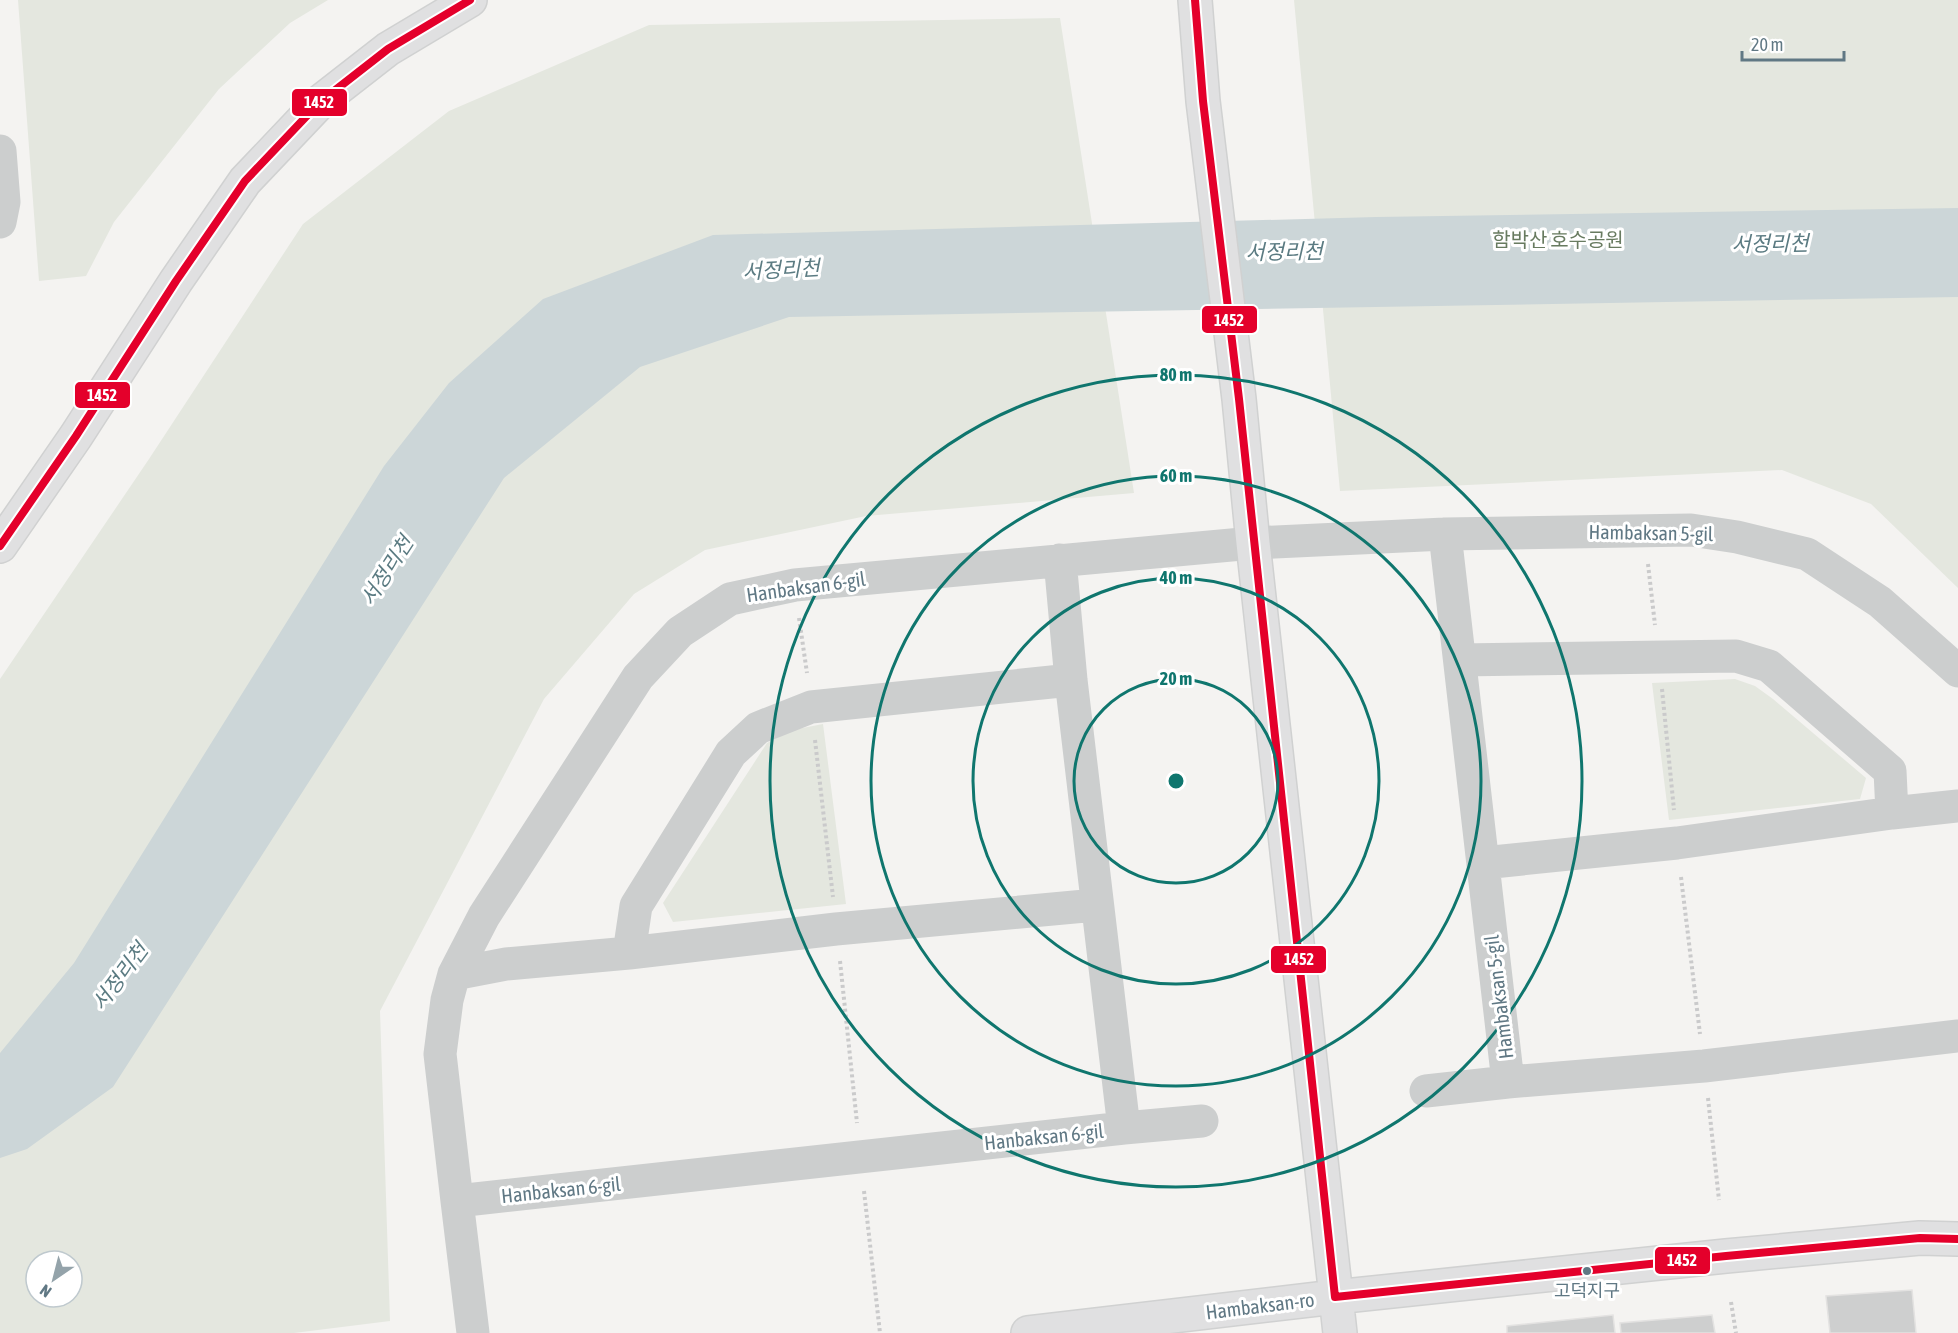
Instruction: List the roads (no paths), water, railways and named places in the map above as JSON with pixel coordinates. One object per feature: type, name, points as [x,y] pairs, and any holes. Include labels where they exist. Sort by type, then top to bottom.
[{"type":"street","points":[[0,546],[63,455],[176,281],[245,182],[320,102],[388,49],[470,0]]},
{"type":"street","points":[[1195,0],[1203,101],[1239,399],[1252,543],[1340,1333]]},
{"type":"street","points":[[0,151],[4,202],[0,222]]},
{"type":"street","name":"Hambaksan 5-gil","points":[[1252,543],[1445,534],[1691,530],[1737,537],[1807,554],[1880,602],[1958,671]]},
{"type":"street","name":"Hambaksan 5-gil","points":[[1445,534],[1508,1082],[1704,1066],[1958,1036]]},
{"type":"street","name":"Hanbaksan 6-gil","points":[[1060,560],[1096,905],[1124,1128],[457,1202],[440,1054],[447,1000],[454,974],[484,916],[638,676],[680,632],[730,599],[795,585],[1060,560],[1252,543]]},
{"type":"street","points":[[1460,660],[1736,656],[1768,666],[1890,771],[1892,813]]},
{"type":"street","points":[[629,953],[636,906],[731,753],[758,728],[811,707],[1071,680]]},
{"type":"street","points":[[1483,863],[1677,843],[1958,806]]},
{"type":"street","points":[[454,974],[506,964],[629,953],[836,929],[1096,905]]},
{"type":"street","points":[[1426,1091],[1508,1082]]},
{"type":"street","points":[[1124,1128],[1202,1121]]},
{"type":"street","points":[[457,1202],[473,1333]]},
{"type":"street","name":"Hambaksan-ro","points":[[1028,1333],[1335,1297],[1726,1256],[1920,1238],[1958,1239]]},
{"type":"water","name":"서정리천","points":[[1958,208],[1958,297],[789,317],[640,367],[504,478],[113,1087],[27,1149],[0,1158],[0,1053],[74,963],[384,466],[449,383],[543,299],[713,235],[1376,217]]},
{"type":"place","name":"고덕지구","points":[[1587,1271]]},
{"type":"park label","name":"함박산 호수공원","points":[[1558,240]]}]
